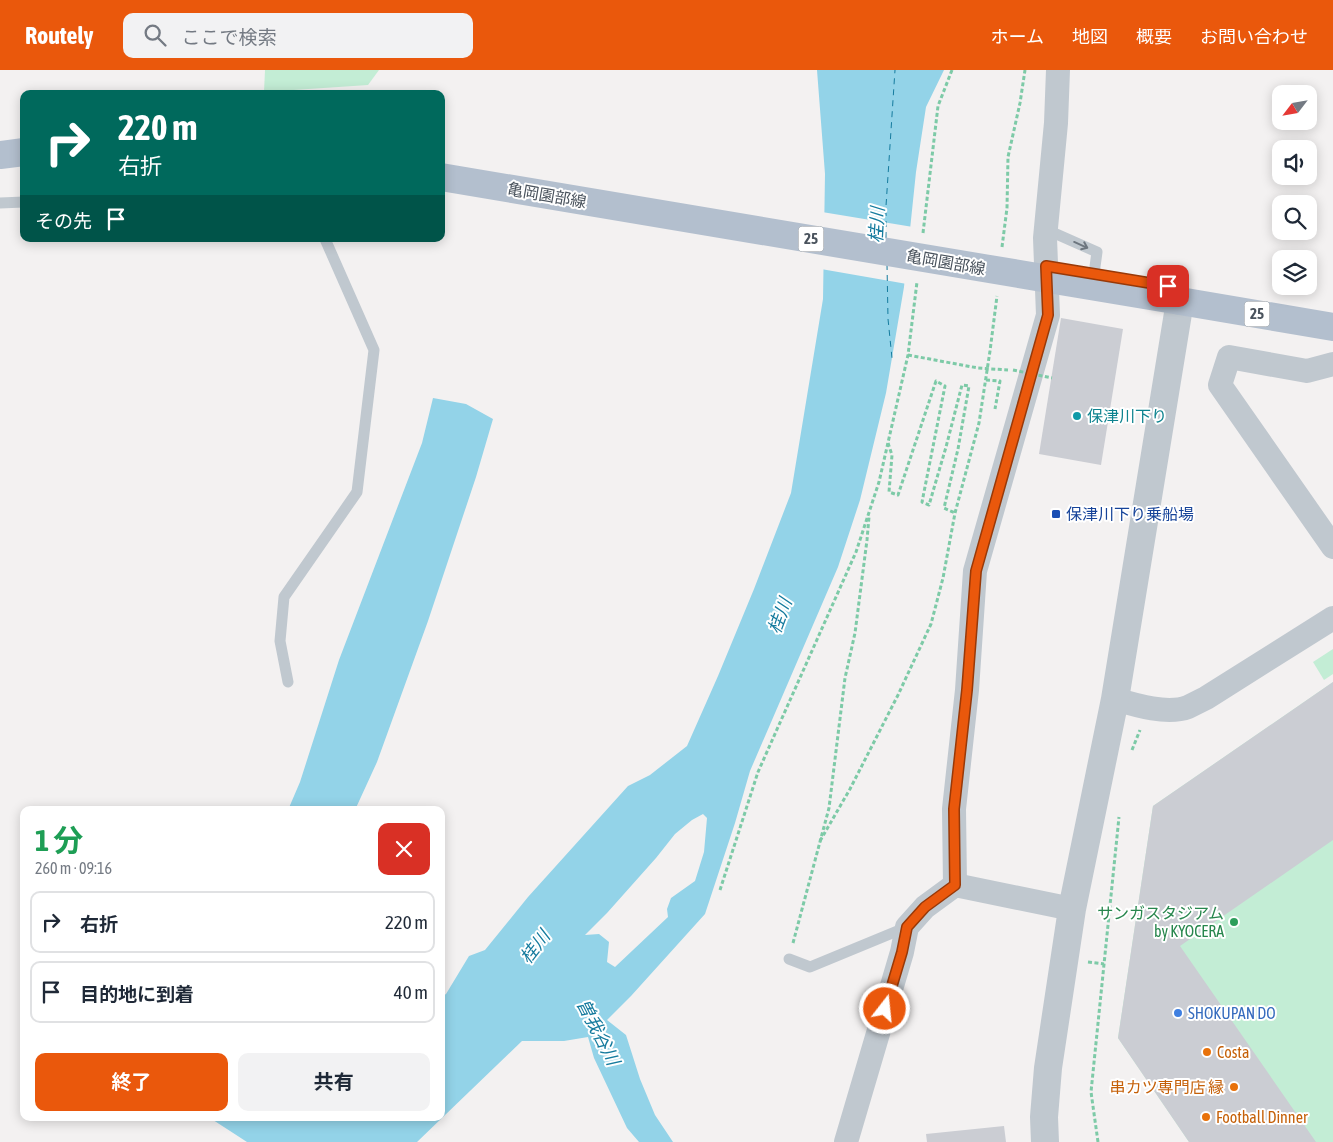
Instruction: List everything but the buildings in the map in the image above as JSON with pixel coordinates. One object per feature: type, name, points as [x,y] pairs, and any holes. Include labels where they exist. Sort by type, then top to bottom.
[{"type":"main road","points":[[0,154],[20,152]]},
{"type":"main road","name":"亀岡園部線","points":[[445,178],[1333,327]]},
{"type":"street","points":[[955,885],[954,809],[967,690],[976,571],[1048,315],[1044,238],[1056,123],[1058,70]]},
{"type":"street","points":[[1046,266],[1333,314]]},
{"type":"street","points":[[1045,1142],[1044,1117],[1048,1068],[1072,909],[1114,699],[1180,301]]},
{"type":"street","points":[[1330,536],[1220,385],[1229,358],[1307,370],[1333,364]]},
{"type":"street","points":[[1114,699],[1163,710],[1186,708],[1206,698],[1333,618]]},
{"type":"street","points":[[846,1142],[902,952],[907,927],[925,907],[955,885],[1072,909]]},
{"type":"lane","points":[[0,203],[20,202]]},
{"type":"lane","points":[[1045,229],[1097,252],[1094,274]]},
{"type":"lane","points":[[288,682],[280,641],[284,597],[357,492],[374,350],[326,242]]},
{"type":"lane","points":[[788,959],[810,967],[907,927]]},
{"type":"path","points":[[922,240],[938,106],[952,70]]},
{"type":"path","points":[[1001,256],[1007,208],[1008,157],[1025,70]]},
{"type":"path","points":[[720,890],[758,772],[856,552],[879,482],[908,354],[917,278]]},
{"type":"path","points":[[820,841],[855,780],[931,624],[943,578],[955,513],[979,422],[988,369],[997,294]]},
{"type":"path","points":[[908,354],[988,369],[1013,370],[1052,378]]},
{"type":"path","points":[[888,443],[892,455],[889,492],[898,495],[936,380],[945,386],[922,502],[930,505],[962,385],[969,386],[958,449],[944,508],[955,513]]},
{"type":"path","points":[[986,380],[995,380]]},
{"type":"path","points":[[788,959],[829,808],[845,678],[855,633],[869,512]]},
{"type":"path","points":[[1130,757],[1149,708]]},
{"type":"path","points":[[1098,1142],[1091,1092],[1119,812]]},
{"type":"path","points":[[1087,962],[1104,964]]},
{"type":"green space","points":[[265,70],[379,70],[368,85],[264,90]]},
{"type":"green space","points":[[1333,649],[1333,674],[1324,680],[1313,662]]},
{"type":"green space","name":"サンガスタジアム by KYOCERA","points":[[1333,682],[1333,1142],[1189,1142],[1118,1038],[1153,806]]},
{"type":"water","points":[[817,70],[944,70],[926,107],[916,172],[904,287],[886,393],[860,500],[838,567],[750,771],[705,914],[607,1020],[626,1035],[640,1079],[655,1115],[673,1142],[639,1142],[627,1128],[594,1058],[588,1037],[564,1041],[522,1041],[445,1115],[445,995],[469,956],[485,950],[528,897],[628,786],[650,775],[687,746],[754,589],[791,493],[823,299],[825,174]],"holes":[[[703,814],[707,818],[704,852],[695,881],[671,898],[667,909],[668,917],[615,967],[607,962],[609,942],[599,934],[585,935],[607,913],[675,834],[692,820]]]},
{"type":"water","points":[[433,398],[466,404],[493,419],[476,477],[428,621],[377,762],[357,806],[290,806],[300,782],[339,660],[422,443]]},
{"type":"water","points":[[215,1121],[439,1121],[417,1142],[247,1142]]},
{"type":"pier","points":[[822,212],[913,227],[907,284],[821,269]]},
{"type":"ferry route","points":[[886,238],[886,206],[895,70]]},
{"type":"ferry route","points":[[887,264],[888,319],[892,358]]},
{"type":"place","name":"保津川下り","points":[[1077,416]]},
{"type":"place","name":"保津川下り乗船場","points":[[1056,514]]},
{"type":"place","name":"サンガスタジアム by KYOCERA","points":[[1234,922]]},
{"type":"place","name":"SHOKUPAN DO","points":[[1178,1013]]},
{"type":"place","name":"Costa","points":[[1207,1052]]},
{"type":"place","name":"串カツ専門店 縁","points":[[1234,1087]]},
{"type":"place","name":"Football Dinner","points":[[1206,1117]]},
{"type":"route","points":[[885,1009],[902,952],[907,927],[925,907],[955,885],[954,809],[967,690],[976,571],[1048,315],[1046,266],[1168,286]]},
{"type":"water label","name":"桂川","points":[[877,225]]},
{"type":"water label","name":"桂川","points":[[780,616]]},
{"type":"water label","name":"桂川","points":[[535,947]]},
{"type":"water label","name":"曽我谷川","points":[[598,1032]]}]
